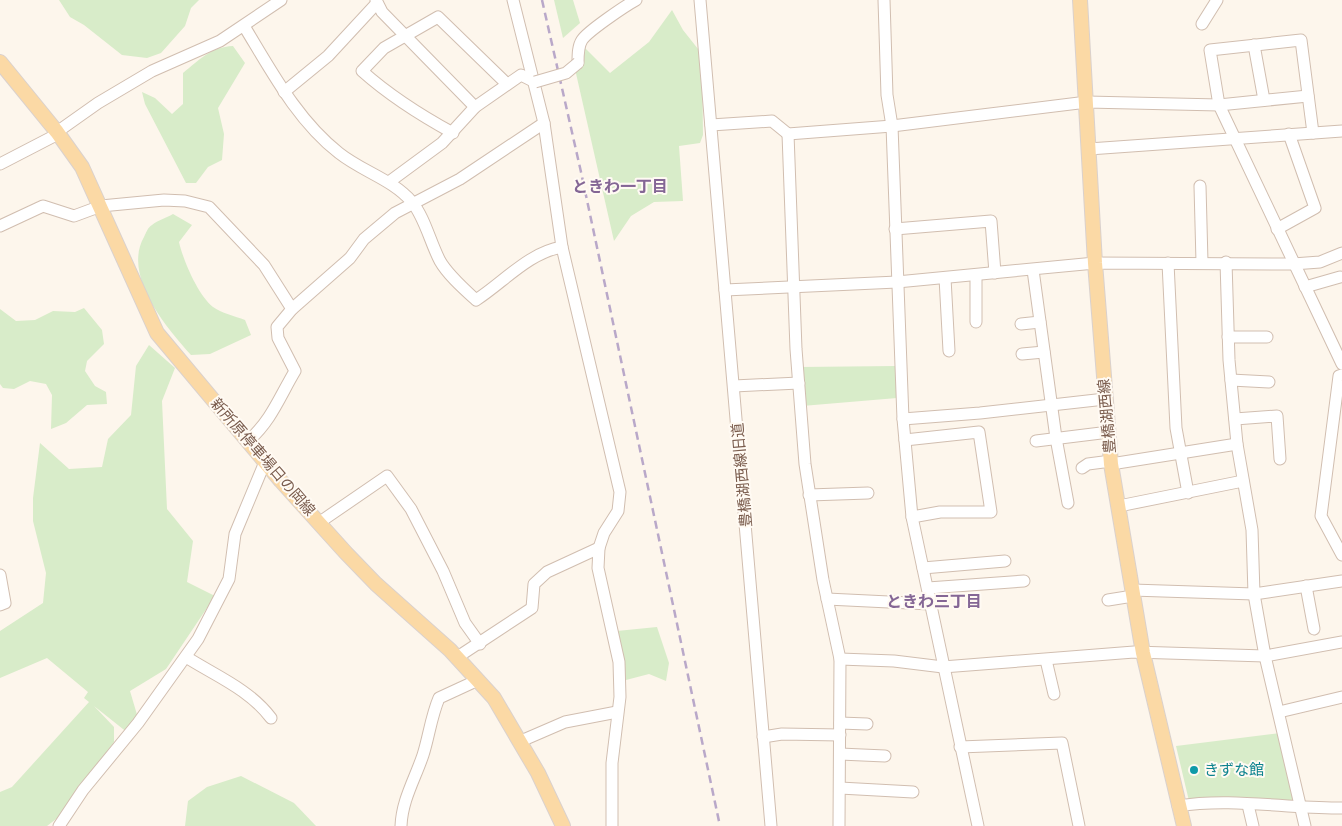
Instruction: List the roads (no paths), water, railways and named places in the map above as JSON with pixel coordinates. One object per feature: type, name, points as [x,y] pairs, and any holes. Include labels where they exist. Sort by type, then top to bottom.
[{"type":"main road","name":"豊橋湖西線","points":[[1080,0],[1095,263],[1111,462],[1143,652],[1184,826]]},
{"type":"main road","name":"新所原停車場日の岡線","points":[[0,62],[58,133],[82,167],[101,206],[130,278],[157,333],[266,462],[376,584],[422,623],[478,680],[498,704],[520,741],[562,826]]},
{"type":"street","points":[[0,164],[58,133],[98,103],[152,71],[220,42],[281,0]]},
{"type":"street","points":[[513,0],[544,123],[562,247],[620,492],[618,511],[599,548],[598,568],[619,662],[620,697],[612,763],[612,826]]},
{"type":"street","points":[[389,182],[453,133],[475,107],[507,84],[522,76],[535,82],[566,73],[578,63],[578,50],[582,40],[636,0]]},
{"type":"street","name":"豊橋湖西線旧道","points":[[700,0],[771,826]]},
{"type":"street","points":[[884,0],[887,95],[892,126],[903,418],[912,517],[978,826]]},
{"type":"street","points":[[1202,24],[1217,0]]},
{"type":"street","points":[[284,92],[328,56],[376,2],[404,35],[475,107]]},
{"type":"street","points":[[453,133],[418,115],[386,92],[362,71],[384,48],[438,17],[507,84]]},
{"type":"street","points":[[244,26],[284,92],[296,109],[325,141],[355,165],[389,182],[413,203],[441,262],[476,300],[532,258],[550,249],[562,247]]},
{"type":"street","points":[[1313,133],[1301,40],[1210,50],[1219,105],[1342,364]]},
{"type":"street","points":[[1254,45],[1264,100]]},
{"type":"street","points":[[711,125],[772,121],[788,134],[892,126],[1087,102],[1219,105],[1308,96]]},
{"type":"street","points":[[249,440],[263,428],[295,371],[278,338],[277,327],[292,309],[350,258],[364,239],[394,213],[460,179],[544,123]]},
{"type":"street","points":[[1089,149],[1342,132]]},
{"type":"street","points":[[788,134],[793,286],[809,495],[827,599],[840,659],[839,826]]},
{"type":"street","points":[[1277,229],[1315,208],[1290,134]]},
{"type":"street","points":[[1200,186],[1202,262]]},
{"type":"street","points":[[0,226],[44,206],[74,216],[101,206],[164,200],[185,201],[209,207],[264,265],[292,309]]},
{"type":"street","points":[[895,229],[991,221],[995,273]]},
{"type":"street","points":[[725,290],[897,282],[1095,263],[1226,262],[1293,264],[1320,262],[1342,253]]},
{"type":"street","points":[[1226,262],[1231,380],[1237,444],[1252,530],[1254,594],[1265,656],[1305,826]]},
{"type":"street","points":[[1168,263],[1176,428],[1188,493]]},
{"type":"street","points":[[1034,270],[1056,438],[1068,503]]},
{"type":"street","points":[[976,275],[976,322]]},
{"type":"street","points":[[1306,287],[1340,277]]},
{"type":"street","points":[[945,278],[949,351]]},
{"type":"street","points":[[1021,324],[1040,322]]},
{"type":"street","points":[[1228,337],[1267,337]]},
{"type":"street","points":[[1022,354],[1044,352]]},
{"type":"street","points":[[1342,375],[1339,376],[1321,516],[1342,556]]},
{"type":"street","points":[[1231,380],[1269,382]]},
{"type":"street","points":[[734,386],[799,383]]},
{"type":"street","points":[[903,418],[1052,406],[1105,399]]},
{"type":"street","points":[[1235,419],[1277,416],[1280,459]]},
{"type":"street","points":[[905,440],[979,432],[991,512],[940,512],[912,517]]},
{"type":"street","points":[[1036,441],[1109,432]]},
{"type":"street","points":[[1082,468],[1088,464],[1237,444]]},
{"type":"street","points":[[59,826],[83,790],[138,723],[186,657],[229,579],[235,534],[266,462]]},
{"type":"street","points":[[320,522],[387,476],[411,509],[443,571],[465,623],[480,644]]},
{"type":"street","points":[[1119,506],[1243,481]]},
{"type":"street","points":[[809,495],[868,493]]},
{"type":"street","points":[[456,658],[532,608],[534,584],[547,572],[599,548]]},
{"type":"street","points":[[923,568],[1005,561]]},
{"type":"street","points":[[0,575],[4,603],[0,605]]},
{"type":"street","points":[[928,588],[1024,581]]},
{"type":"street","points":[[1108,600],[1133,593],[1254,594],[1342,582]]},
{"type":"street","points":[[1306,586],[1314,629]]},
{"type":"street","points":[[827,599],[930,604]]},
{"type":"street","points":[[840,659],[894,661],[943,667],[1143,652],[1265,656],[1342,642]]},
{"type":"street","points":[[186,657],[240,688],[260,703],[271,718]]},
{"type":"street","points":[[1046,660],[1054,694]]},
{"type":"street","points":[[401,826],[404,803],[423,753],[428,728],[439,698],[478,680]]},
{"type":"street","points":[[1279,712],[1342,697]]},
{"type":"street","points":[[520,741],[564,722],[617,712]]},
{"type":"street","points":[[840,723],[867,724]]},
{"type":"street","points":[[763,737],[782,734],[840,735]]},
{"type":"street","points":[[960,747],[1062,742],[1079,826]]},
{"type":"street","points":[[840,754],[885,756]]},
{"type":"street","points":[[840,788],[913,792]]},
{"type":"street","points":[[1178,806],[1233,802],[1302,809],[1342,808]]},
{"type":"street","points":[[1248,805],[1253,826]]},
{"type":"railway","points":[[542,0],[581,172],[720,826]]},
{"type":"place","name":"きずな館","points":[[1194,770]]},
{"type":"district","name":"ときわ一丁目","points":[[620,186]]},
{"type":"district","name":"ときわ三丁目","points":[[934,601]]}]
